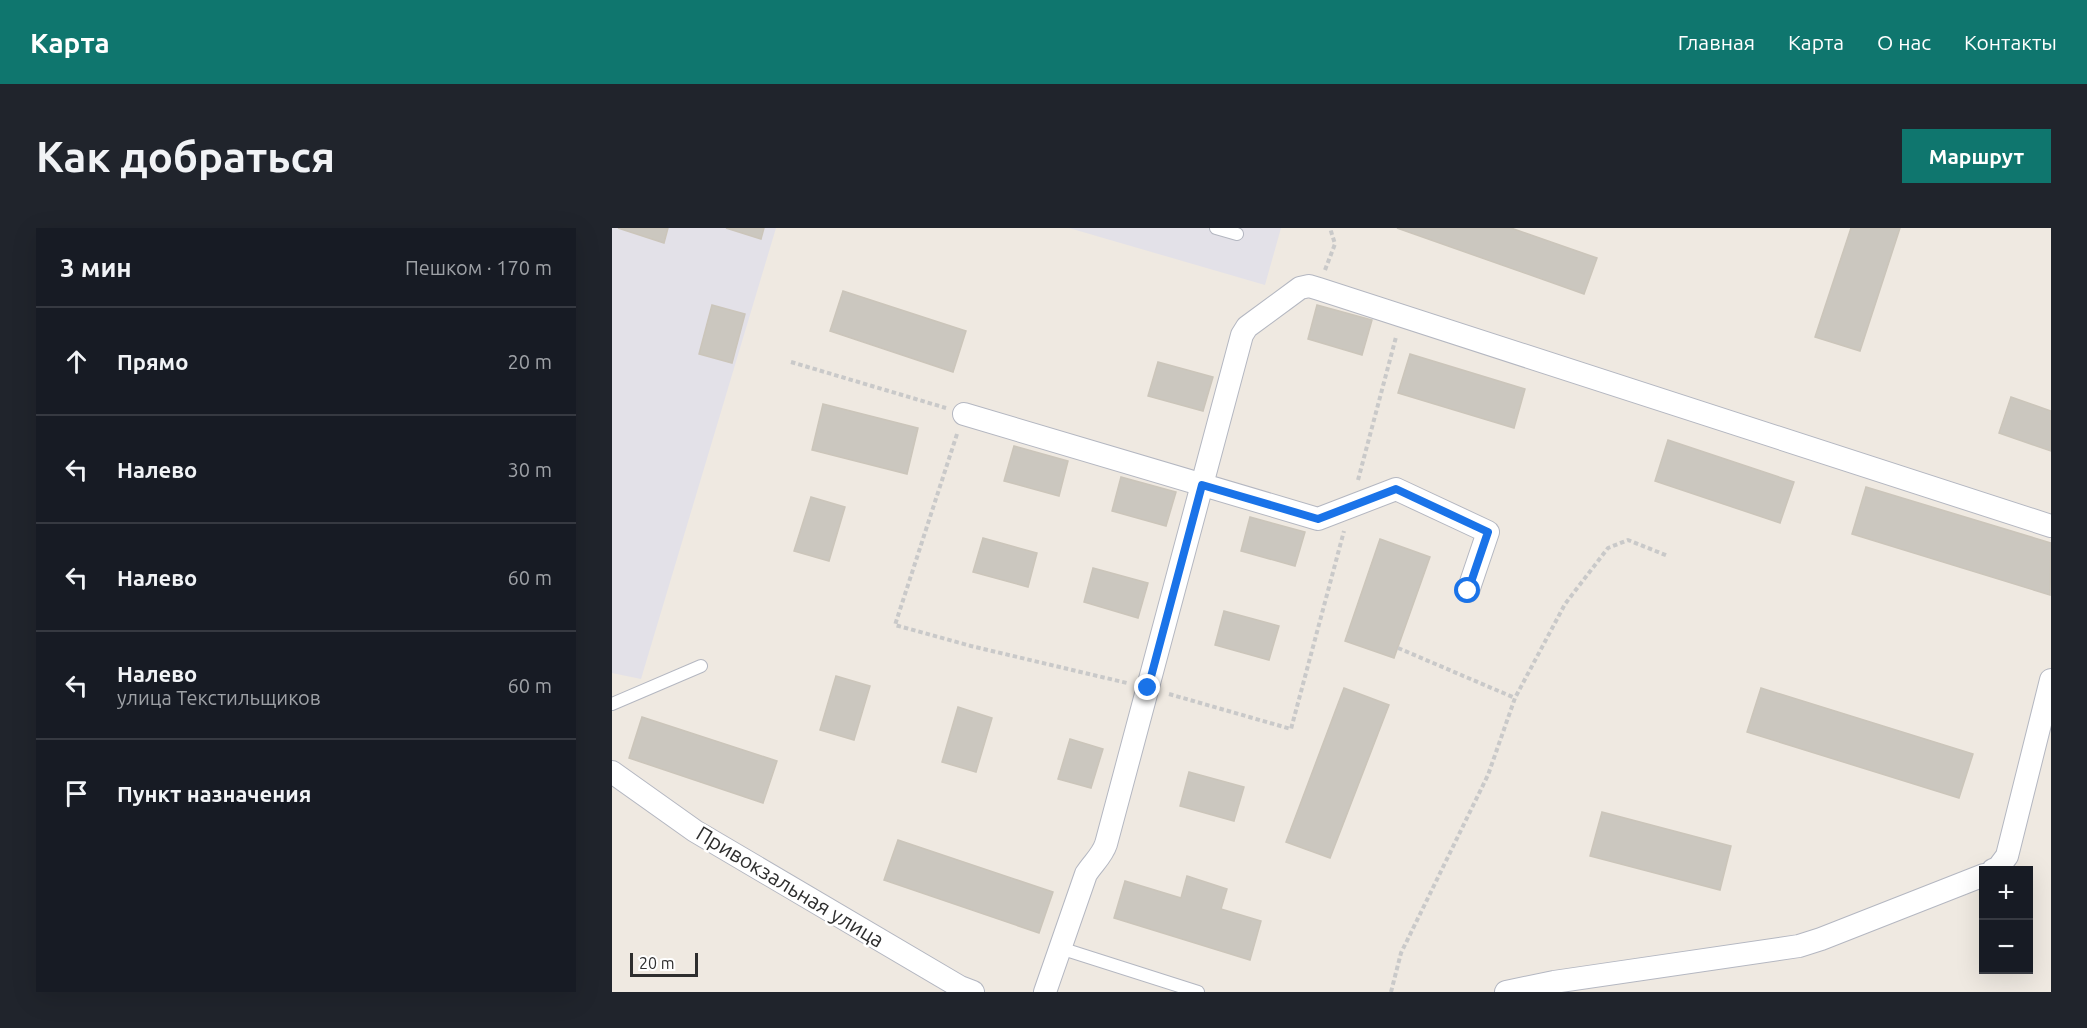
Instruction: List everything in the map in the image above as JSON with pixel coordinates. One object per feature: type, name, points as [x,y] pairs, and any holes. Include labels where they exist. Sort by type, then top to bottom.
[{"type":"street","points":[[1045,992],[1086,874],[1102,854],[1106,844],[1242,334],[1247,327],[1299,288],[1309,286],[1319,289],[2051,526]]},
{"type":"street","points":[[964,414],[1318,519],[1396,489],[1488,532],[1468,591]]},
{"type":"street","points":[[2000,866],[2007,856],[2051,680]]},
{"type":"street","name":"Привокзальная улица","points":[[612,772],[695,831],[960,987],[973,992]]},
{"type":"street","points":[[1506,992],[1554,982],[1799,946],[1979,877]]},
{"type":"lane","points":[[1216,228],[1237,234]]},
{"type":"lane","points":[[612,704],[701,666]]},
{"type":"lane","points":[[1060,948],[1198,992]]},
{"type":"path","points":[[1319,289],[1335,244],[1330,228]]},
{"type":"path","points":[[792,362],[964,414],[895,625],[971,646],[1148,688],[1291,729],[1402,316]]},
{"type":"path","points":[[1391,992],[1401,953],[1488,775],[1515,698],[1566,604],[1608,548],[1628,540],[1668,556]]},
{"type":"path","points":[[1398,648],[1515,698]]},
{"type":"shaded area","points":[[612,228],[776,228],[641,679],[612,673]]},
{"type":"shaded area","points":[[1069,228],[1281,228],[1265,285]]},
{"type":"building","points":[[618,228],[668,228],[664,243]]},
{"type":"building","points":[[726,228],[764,228],[761,239]]},
{"type":"building","points":[[1397,228],[1511,228],[1597,258],[1584,294]]},
{"type":"building","points":[[1851,228],[1900,228],[1860,351],[1815,337]]},
{"type":"building","points":[[843,291],[966,331],[953,372],[830,331]]},
{"type":"building","points":[[712,305],[745,314],[732,363],[699,354]]},
{"type":"building","points":[[1317,305],[1372,320],[1362,355],[1308,339]]},
{"type":"building","points":[[1410,354],[1525,389],[1514,428],[1398,393]]},
{"type":"building","points":[[1158,362],[1213,377],[1203,411],[1148,396]]},
{"type":"building","points":[[2011,397],[2051,411],[2051,451],[1999,433]]},
{"type":"building","points":[[823,404],[918,428],[907,474],[812,450]]},
{"type":"building","points":[[1668,440],[1794,482],[1780,523],[1655,481]]},
{"type":"building","points":[[1014,446],[1068,461],[1059,496],[1004,481]]},
{"type":"building","points":[[1121,477],[1176,492],[1166,526],[1112,511]]},
{"type":"building","points":[[1866,487],[2051,543],[2050,595],[1852,534]]},
{"type":"building","points":[[811,497],[845,507],[829,561],[794,551]]},
{"type":"building","points":[[1250,517],[1305,532],[1295,566],[1241,551]]},
{"type":"building","points":[[983,538],[1037,553],[1028,587],[973,572]]},
{"type":"building","points":[[1380,539],[1430,557],[1394,658],[1345,641]]},
{"type":"building","points":[[1093,568],[1148,583],[1138,618],[1084,602]]},
{"type":"building","points":[[1224,611],[1279,626],[1269,660],[1215,645]]},
{"type":"building","points":[[836,676],[870,686],[854,740],[820,730]]},
{"type":"building","points":[[1344,688],[1389,705],[1330,858],[1286,842]]},
{"type":"building","points":[[1761,688],[1973,754],[1959,798],[1747,732]]},
{"type":"building","points":[[958,707],[992,718],[976,772],[942,762]]},
{"type":"building","points":[[642,717],[777,761],[763,803],[629,758]]},
{"type":"building","points":[[1070,739],[1103,749],[1091,788],[1058,779]]},
{"type":"building","points":[[1189,772],[1244,787],[1234,821],[1180,806]]},
{"type":"building","points":[[1602,812],[1731,846],[1720,890],[1590,856]]},
{"type":"building","points":[[898,840],[1053,892],[1039,933],[884,880]]},
{"type":"building","points":[[1187,876],[1227,889],[1221,909],[1261,921],[1250,960],[1114,918],[1125,881],[1181,898]]},
{"type":"route","points":[[1148,688],[1202,485],[1318,519],[1396,489],[1488,532],[1468,591]]}]
